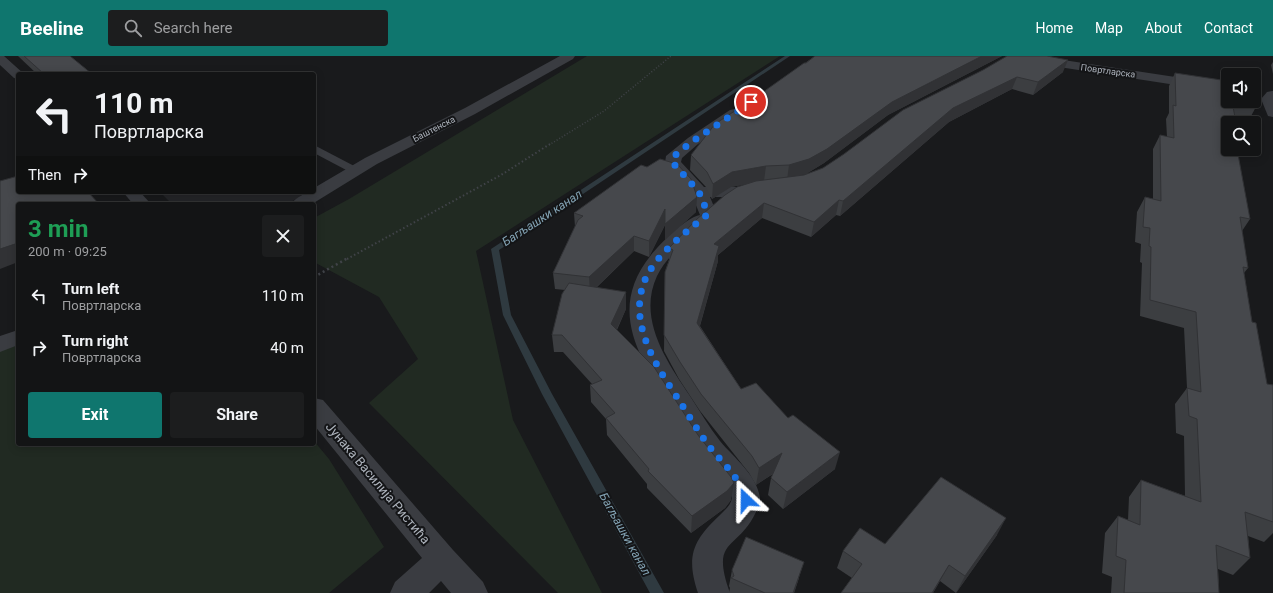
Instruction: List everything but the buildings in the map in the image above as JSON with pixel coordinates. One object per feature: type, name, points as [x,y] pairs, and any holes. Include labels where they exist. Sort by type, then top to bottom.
[{"type":"street","name":"Баштенска","points":[[316,194],[354,170],[470,111],[569,56]]},
{"type":"street","name":"Повртларска","points":[[1020,58],[1221,88]]},
{"type":"street","points":[[0,59],[16,73]]},
{"type":"street","points":[[1261,93],[1272,95]]},
{"type":"street","points":[[1272,95],[1268,99],[1273,113]]},
{"type":"street","points":[[708,214],[699,192],[673,163],[674,156],[744,106]]},
{"type":"street","points":[[699,192],[744,191],[708,214],[676,241],[651,270],[643,284],[639,317],[643,334],[665,378],[708,445],[744,490],[746,500],[743,509],[716,537],[708,555],[707,573],[714,593]]},
{"type":"street","points":[[133,194],[140,202]]},
{"type":"street","name":"Баштенска","points":[[303,202],[316,194]]},
{"type":"street","points":[[0,344],[16,338]]},
{"type":"street","name":"Јунака Василија Ристића","points":[[316,409],[442,560],[472,593]]},
{"type":"street","points":[[406,593],[442,560]]},
{"type":"lane","points":[[316,149],[354,170]]},
{"type":"path","points":[[316,276],[501,175],[585,123],[604,111],[671,56]]},
{"type":"shaded area","points":[[587,56],[780,56],[476,251],[513,420],[602,593],[558,593],[369,403],[418,359],[379,297],[316,263],[316,217],[349,199]]},
{"type":"shaded area","points":[[162,194],[304,194],[291,202],[170,202]]},
{"type":"shaded area","points":[[16,345],[16,446],[316,446],[316,443],[329,459],[384,547],[329,593],[0,593],[0,351]]},
{"type":"waterway","name":"Багљашки канал","points":[[657,593],[547,394],[507,315],[495,249],[788,56]]},
{"type":"route","points":[[746,500],[744,490],[708,445],[665,378],[651,353],[643,334],[639,317],[643,284],[651,270],[664,253],[676,241],[708,214],[704,201],[699,192],[673,163],[674,156],[693,141],[751,102]]}]
